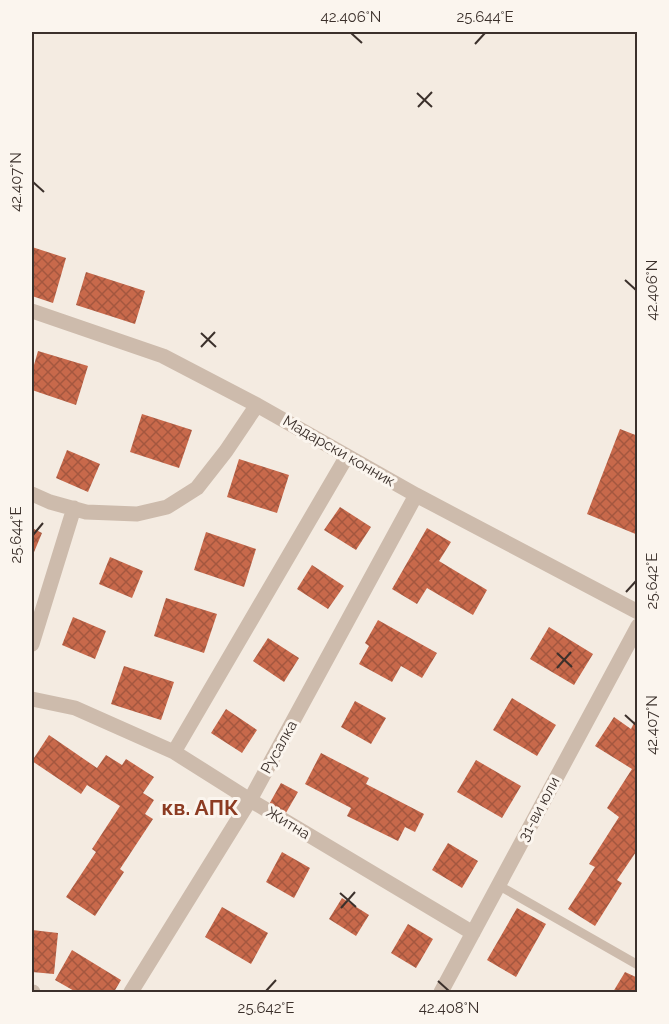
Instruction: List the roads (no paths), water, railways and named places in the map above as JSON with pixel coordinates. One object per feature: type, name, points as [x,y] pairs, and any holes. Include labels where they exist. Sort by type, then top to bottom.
[{"type":"street","name":"Мадарски конник","points":[[32,311],[163,356],[257,405],[416,495],[638,612]]},
{"type":"street","points":[[32,494],[50,502],[86,512],[137,514],[167,507],[197,488],[226,451],[257,405]]},
{"type":"street","points":[[174,752],[346,456]]},
{"type":"street","name":"Русалка","points":[[131,993],[250,800],[416,495]]},
{"type":"street","points":[[32,644],[74,508]]},
{"type":"street","name":"31-ви юли","points":[[441,993],[638,626]]},
{"type":"street","name":"Житна","points":[[32,699],[75,708],[174,752],[473,933]]},
{"type":"lane","points":[[498,885],[638,964]]},
{"type":"district","name":"кв. АПК","points":[[200,807]]}]
